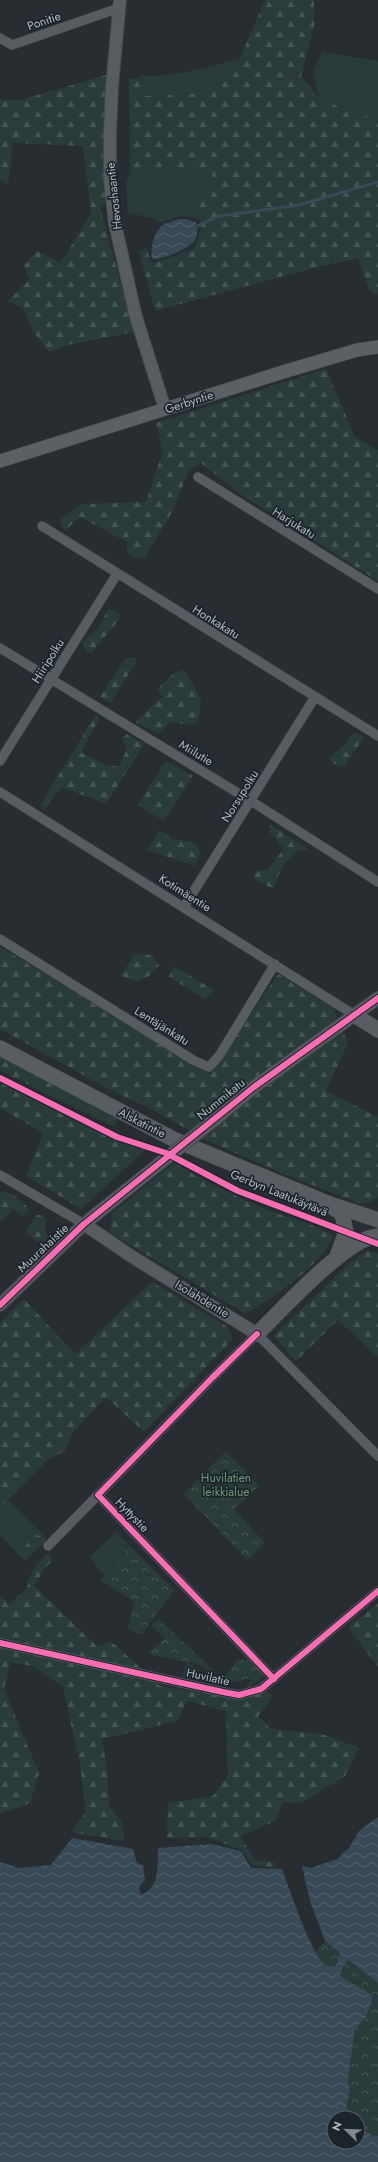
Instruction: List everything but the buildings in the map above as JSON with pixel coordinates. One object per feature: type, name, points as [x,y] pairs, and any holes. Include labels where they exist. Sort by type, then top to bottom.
[{"type":"main road","name":"Gerbyntie","points":[[0,461],[357,350],[378,347]]},
{"type":"main road","points":[[356,1016],[378,1030]]},
{"type":"main road","name":"Alskatintie","points":[[0,1048],[175,1140],[327,1203],[356,1214],[378,1220]]},
{"type":"main road","points":[[327,1203],[342,1214],[345,1221],[346,1232],[336,1259]]},
{"type":"main road","points":[[356,1214],[378,1210]]},
{"type":"main road","points":[[257,1334],[336,1259],[364,1239],[378,1236]]},
{"type":"street","name":"Ponitie","points":[[0,38],[12,45],[120,4]]},
{"type":"street","name":"Hevoshaantie","points":[[120,4],[112,86],[110,179],[115,224],[136,317],[165,409]]},
{"type":"street","name":"Harjukatu","points":[[198,477],[378,589]]},
{"type":"street","name":"Honkakatu","points":[[42,526],[378,736]]},
{"type":"street","name":"Hiiripolku","points":[[0,760],[117,574]]},
{"type":"street","name":"Miilutie","points":[[0,648],[250,801],[378,882]]},
{"type":"street","name":"Norsupolku","points":[[184,907],[315,697]]},
{"type":"street","name":"Kotimäentie","points":[[0,792],[356,1016]]},
{"type":"street","name":"Lentäjänkatu","points":[[0,939],[193,1060],[209,1067],[220,1056],[275,964]]},
{"type":"street","name":"Nummikatu","points":[[84,1224],[254,1087],[356,1016],[378,998]]},
{"type":"street","name":"Isolahdentie","points":[[0,1175],[84,1224],[257,1334],[378,1456]]},
{"type":"street","name":"Muurahaistie","points":[[0,1305],[84,1224]]},
{"type":"street","name":"Hyttystie","points":[[48,1546],[257,1334]]},
{"type":"street","name":"Hyttystie","points":[[98,1495],[274,1678]]},
{"type":"street","name":"Huvilatie","points":[[0,1643],[66,1659],[240,1695],[261,1689],[378,1591]]},
{"type":"green space","points":[[265,0],[314,0],[314,27],[301,76],[320,99],[352,112],[378,119],[378,293],[375,295],[368,288],[358,258],[317,267],[155,311],[139,252],[146,247],[152,263],[173,257],[195,248],[201,229],[198,203],[213,176],[183,167],[148,167],[139,181],[130,173],[129,79],[138,78],[147,96],[195,94],[240,58]]},
{"type":"green space","points":[[322,52],[378,61],[378,119],[352,112],[320,99],[313,72]]},
{"type":"green space","points":[[240,58],[195,94],[147,96],[138,78],[141,76],[167,75],[191,71]]},
{"type":"green space","points":[[106,75],[103,142],[106,203],[100,207],[134,332],[68,345],[49,352],[33,331],[23,308],[8,301],[30,279],[24,266],[37,251],[60,263],[87,221],[91,211],[83,146],[13,143],[8,184],[0,179],[0,100],[21,100]]},
{"type":"green space","points":[[148,167],[183,167],[213,176],[198,203],[200,220],[184,217],[174,218],[158,223],[152,218],[128,213],[126,181],[130,173],[139,181]]},
{"type":"green space","points":[[326,369],[355,437],[378,450],[378,581],[239,493],[201,463],[189,470],[173,511],[144,558],[135,557],[127,553],[127,542],[80,517],[65,531],[59,520],[82,504],[146,502],[163,451],[156,423]]},
{"type":"green space","points":[[108,609],[119,613],[119,620],[91,653],[86,652],[82,642],[98,629]]},
{"type":"green space","points":[[126,658],[136,658],[136,663],[110,703],[100,697]]},
{"type":"green space","points":[[184,670],[201,699],[198,722],[190,725],[170,722],[159,734],[135,722],[162,697],[157,689],[174,673]]},
{"type":"green space","points":[[96,714],[99,719],[81,752],[105,765],[119,767],[127,748],[122,738],[127,734],[144,744],[106,804],[62,787],[43,810],[41,804]]},
{"type":"green space","points":[[354,732],[364,737],[344,767],[334,764],[329,758],[345,745]]},
{"type":"green space","points":[[166,761],[193,776],[164,821],[138,805]]},
{"type":"green space","points":[[271,825],[309,850],[299,850],[283,865],[273,889],[253,878],[257,871],[269,869],[284,848],[269,832]]},
{"type":"green space","points":[[159,830],[173,839],[192,842],[201,852],[195,866],[147,850]]},
{"type":"green space","points":[[0,947],[211,1074],[278,974],[333,1008],[348,1043],[326,1091],[378,1117],[378,1197],[371,1202],[359,1203],[286,1175],[206,1140],[148,1107],[116,1093],[0,1029]]},
{"type":"green space","points":[[135,954],[153,955],[159,966],[149,976],[137,981],[120,976]]},
{"type":"green space","points":[[174,966],[214,990],[205,999],[169,977]]},
{"type":"green space","points":[[0,1054],[55,1084],[53,1097],[0,1070]]},
{"type":"green space","points":[[0,1070],[41,1076],[118,1119],[114,1127]]},
{"type":"green space","points":[[0,1083],[115,1141],[145,1150],[81,1209],[26,1176],[43,1133],[0,1108]]},
{"type":"green space","points":[[174,1163],[244,1200],[318,1228],[333,1236],[327,1247],[318,1258],[295,1280],[246,1314],[110,1233],[112,1213]]},
{"type":"green space","points":[[0,1192],[13,1195],[29,1209],[23,1217],[13,1209],[0,1222]]},
{"type":"green space","points":[[37,1215],[43,1215],[47,1220],[45,1229],[47,1238],[42,1245],[25,1232]]},
{"type":"green space","points":[[367,1251],[378,1253],[378,1357],[338,1320],[296,1361],[273,1336],[351,1262]]},
{"type":"green space","points":[[152,1282],[226,1326],[232,1335],[232,1340],[144,1432],[106,1397],[72,1433],[65,1451],[47,1460],[0,1508],[0,1323],[24,1299],[75,1354]]},
{"type":"green space","name":"Huvilatien leikkialue","points":[[226,1451],[259,1486],[234,1509],[265,1543],[247,1560],[184,1494]]},
{"type":"green space","points":[[8,1500],[45,1536],[46,1541],[25,1561],[0,1535],[0,1508]]},
{"type":"green space","points":[[117,1531],[130,1546],[104,1575],[89,1557]]},
{"type":"green space","points":[[33,1533],[41,1537],[41,1541],[30,1551],[25,1547]]},
{"type":"green space","points":[[130,1546],[174,1590],[141,1635],[128,1628],[134,1601],[100,1580]]},
{"type":"green space","points":[[48,1553],[51,1556],[51,1562],[43,1571],[34,1586],[98,1647],[111,1641],[160,1686],[240,1699],[264,1690],[273,1696],[258,1716],[271,1729],[322,1734],[359,1748],[345,1776],[301,1803],[283,1802],[275,1821],[240,1836],[255,1860],[276,1863],[274,1867],[252,1865],[242,1850],[207,1837],[167,1838],[168,1803],[213,1796],[228,1775],[226,1711],[187,1701],[177,1721],[102,1739],[107,1769],[109,1805],[122,1823],[124,1841],[71,1832],[86,1812],[80,1764],[63,1687],[33,1666],[10,1663],[4,1689],[39,1773],[30,1803],[0,1814],[0,1595],[9,1604],[27,1588],[34,1569]]},
{"type":"green space","points":[[378,1603],[378,1667],[348,1627]]},
{"type":"green space","points":[[159,1619],[218,1675],[195,1663],[148,1654],[165,1638],[151,1625]]},
{"type":"green space","points":[[238,1659],[247,1660],[266,1675],[246,1689],[251,1678],[217,1686],[214,1682],[226,1675]]},
{"type":"green space","points":[[187,1662],[208,1680],[182,1677]]},
{"type":"green space","points":[[325,1941],[378,1983],[378,2139],[366,2131],[366,2110],[347,2110],[346,2108],[350,2090],[348,2080],[355,2029],[366,2017],[347,1982],[324,1964],[315,1952]]},
{"type":"water","points":[[179,219],[187,219],[196,223],[196,238],[189,246],[176,253],[163,258],[152,259],[152,245],[158,230],[164,224]]},
{"type":"water","points":[[378,1817],[378,1983],[349,1960],[344,1964],[340,1975],[373,1997],[366,2017],[355,2029],[348,2080],[350,2090],[347,2110],[326,2110],[326,2150],[366,2150],[366,2131],[378,2139],[378,2162],[0,2162],[0,1862],[19,1868],[51,1865],[72,1838],[133,1849],[137,1863],[143,1865],[145,1880],[139,1887],[141,1895],[152,1887],[155,1881],[157,1875],[158,1848],[211,1844],[241,1851],[251,1868],[282,1869],[313,1947],[324,1964],[332,1967],[336,1966],[340,1953],[325,1941],[310,1901],[302,1866],[311,1868],[337,1859],[349,1848],[359,1831]]},
{"type":"waterway","points":[[197,226],[219,216],[299,205],[378,182]]},
{"type":"cycle path","points":[[0,1305],[84,1224],[254,1087],[378,998]]},
{"type":"cycle path","name":"Gerbyn Laatukäytävä","points":[[0,1078],[117,1137],[166,1153],[238,1191],[378,1244]]},
{"type":"cycle path","points":[[257,1334],[98,1495],[274,1679]]},
{"type":"cycle path","points":[[0,1643],[239,1695],[261,1689],[378,1591]]}]
